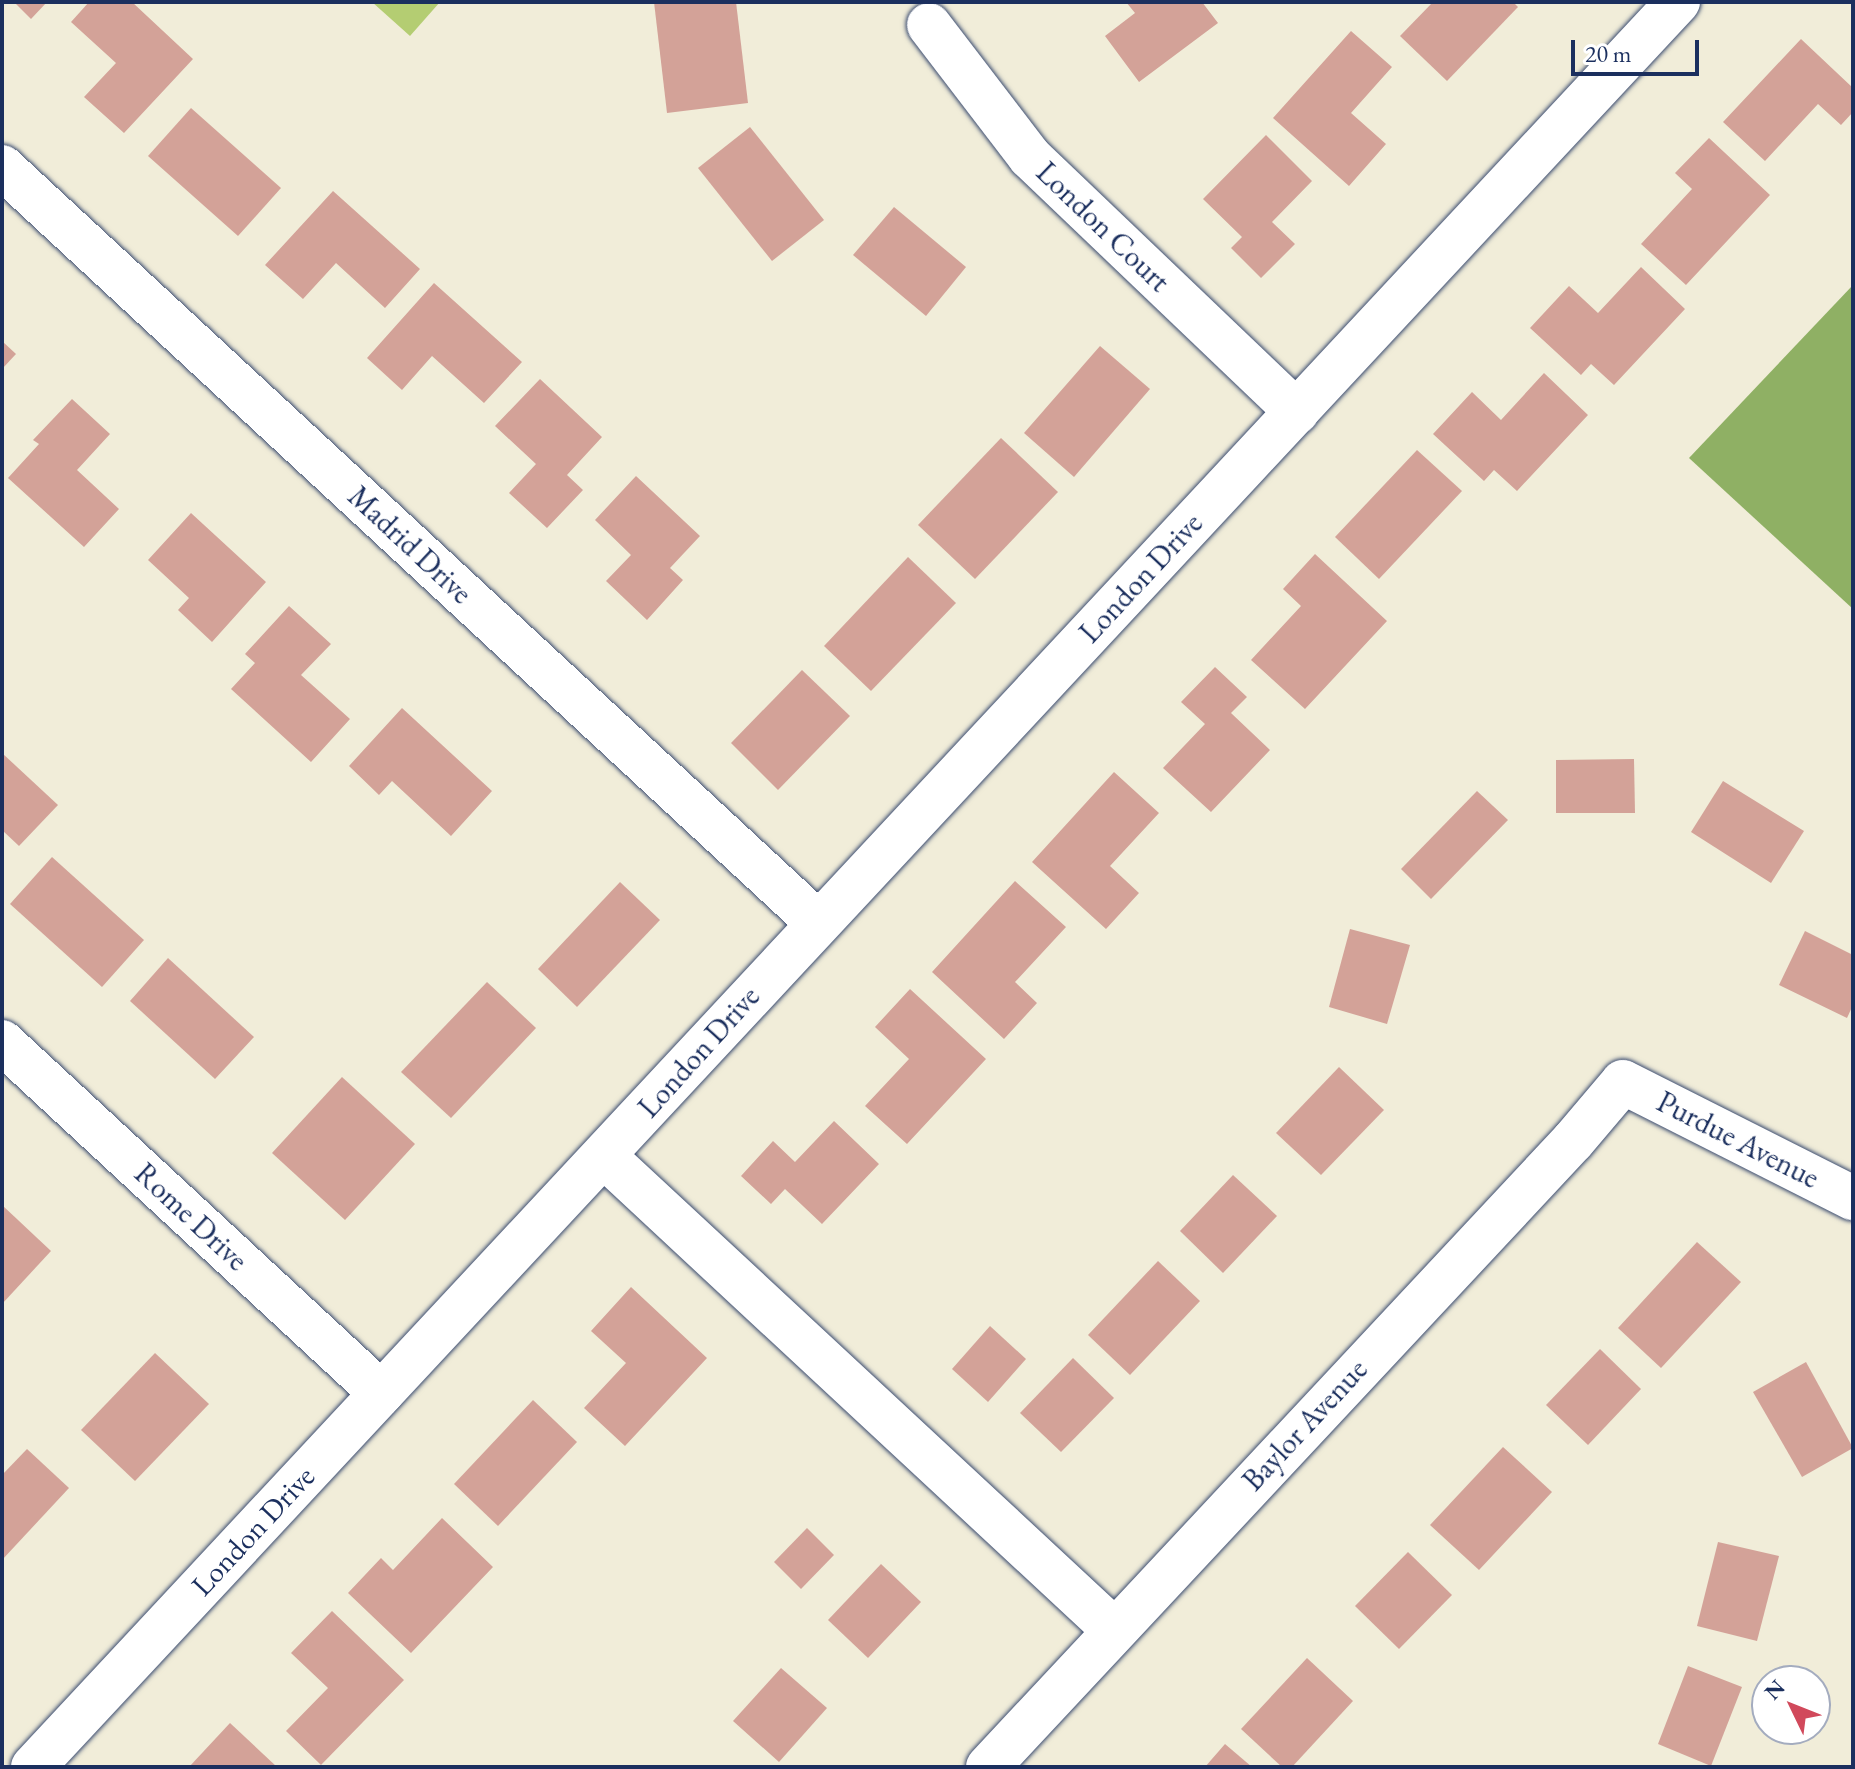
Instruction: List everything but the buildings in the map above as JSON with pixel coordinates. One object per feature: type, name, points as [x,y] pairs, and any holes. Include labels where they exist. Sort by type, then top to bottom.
[{"type":"street","name":"London Drive","points":[[33,1767],[1678,2]]},
{"type":"street","name":"London Court","points":[[929,25],[1030,157],[1297,412]]},
{"type":"street","name":"Madrid Drive","points":[[2,167],[818,923]]},
{"type":"street","name":"Rome Drive","points":[[2,1042],[381,1393]]},
{"type":"street","name":"Purdue Avenue","points":[[1623,1082],[1853,1198]]},
{"type":"street","name":"Baylor Avenue","points":[[988,1767],[1113,1629],[1562,1152],[1623,1082]]},
{"type":"street","points":[[604,1156],[1113,1629]]},
{"type":"green space","points":[[372,2],[440,2],[410,36]]},
{"type":"green space","points":[[1853,285],[1853,609],[1689,458]]}]
